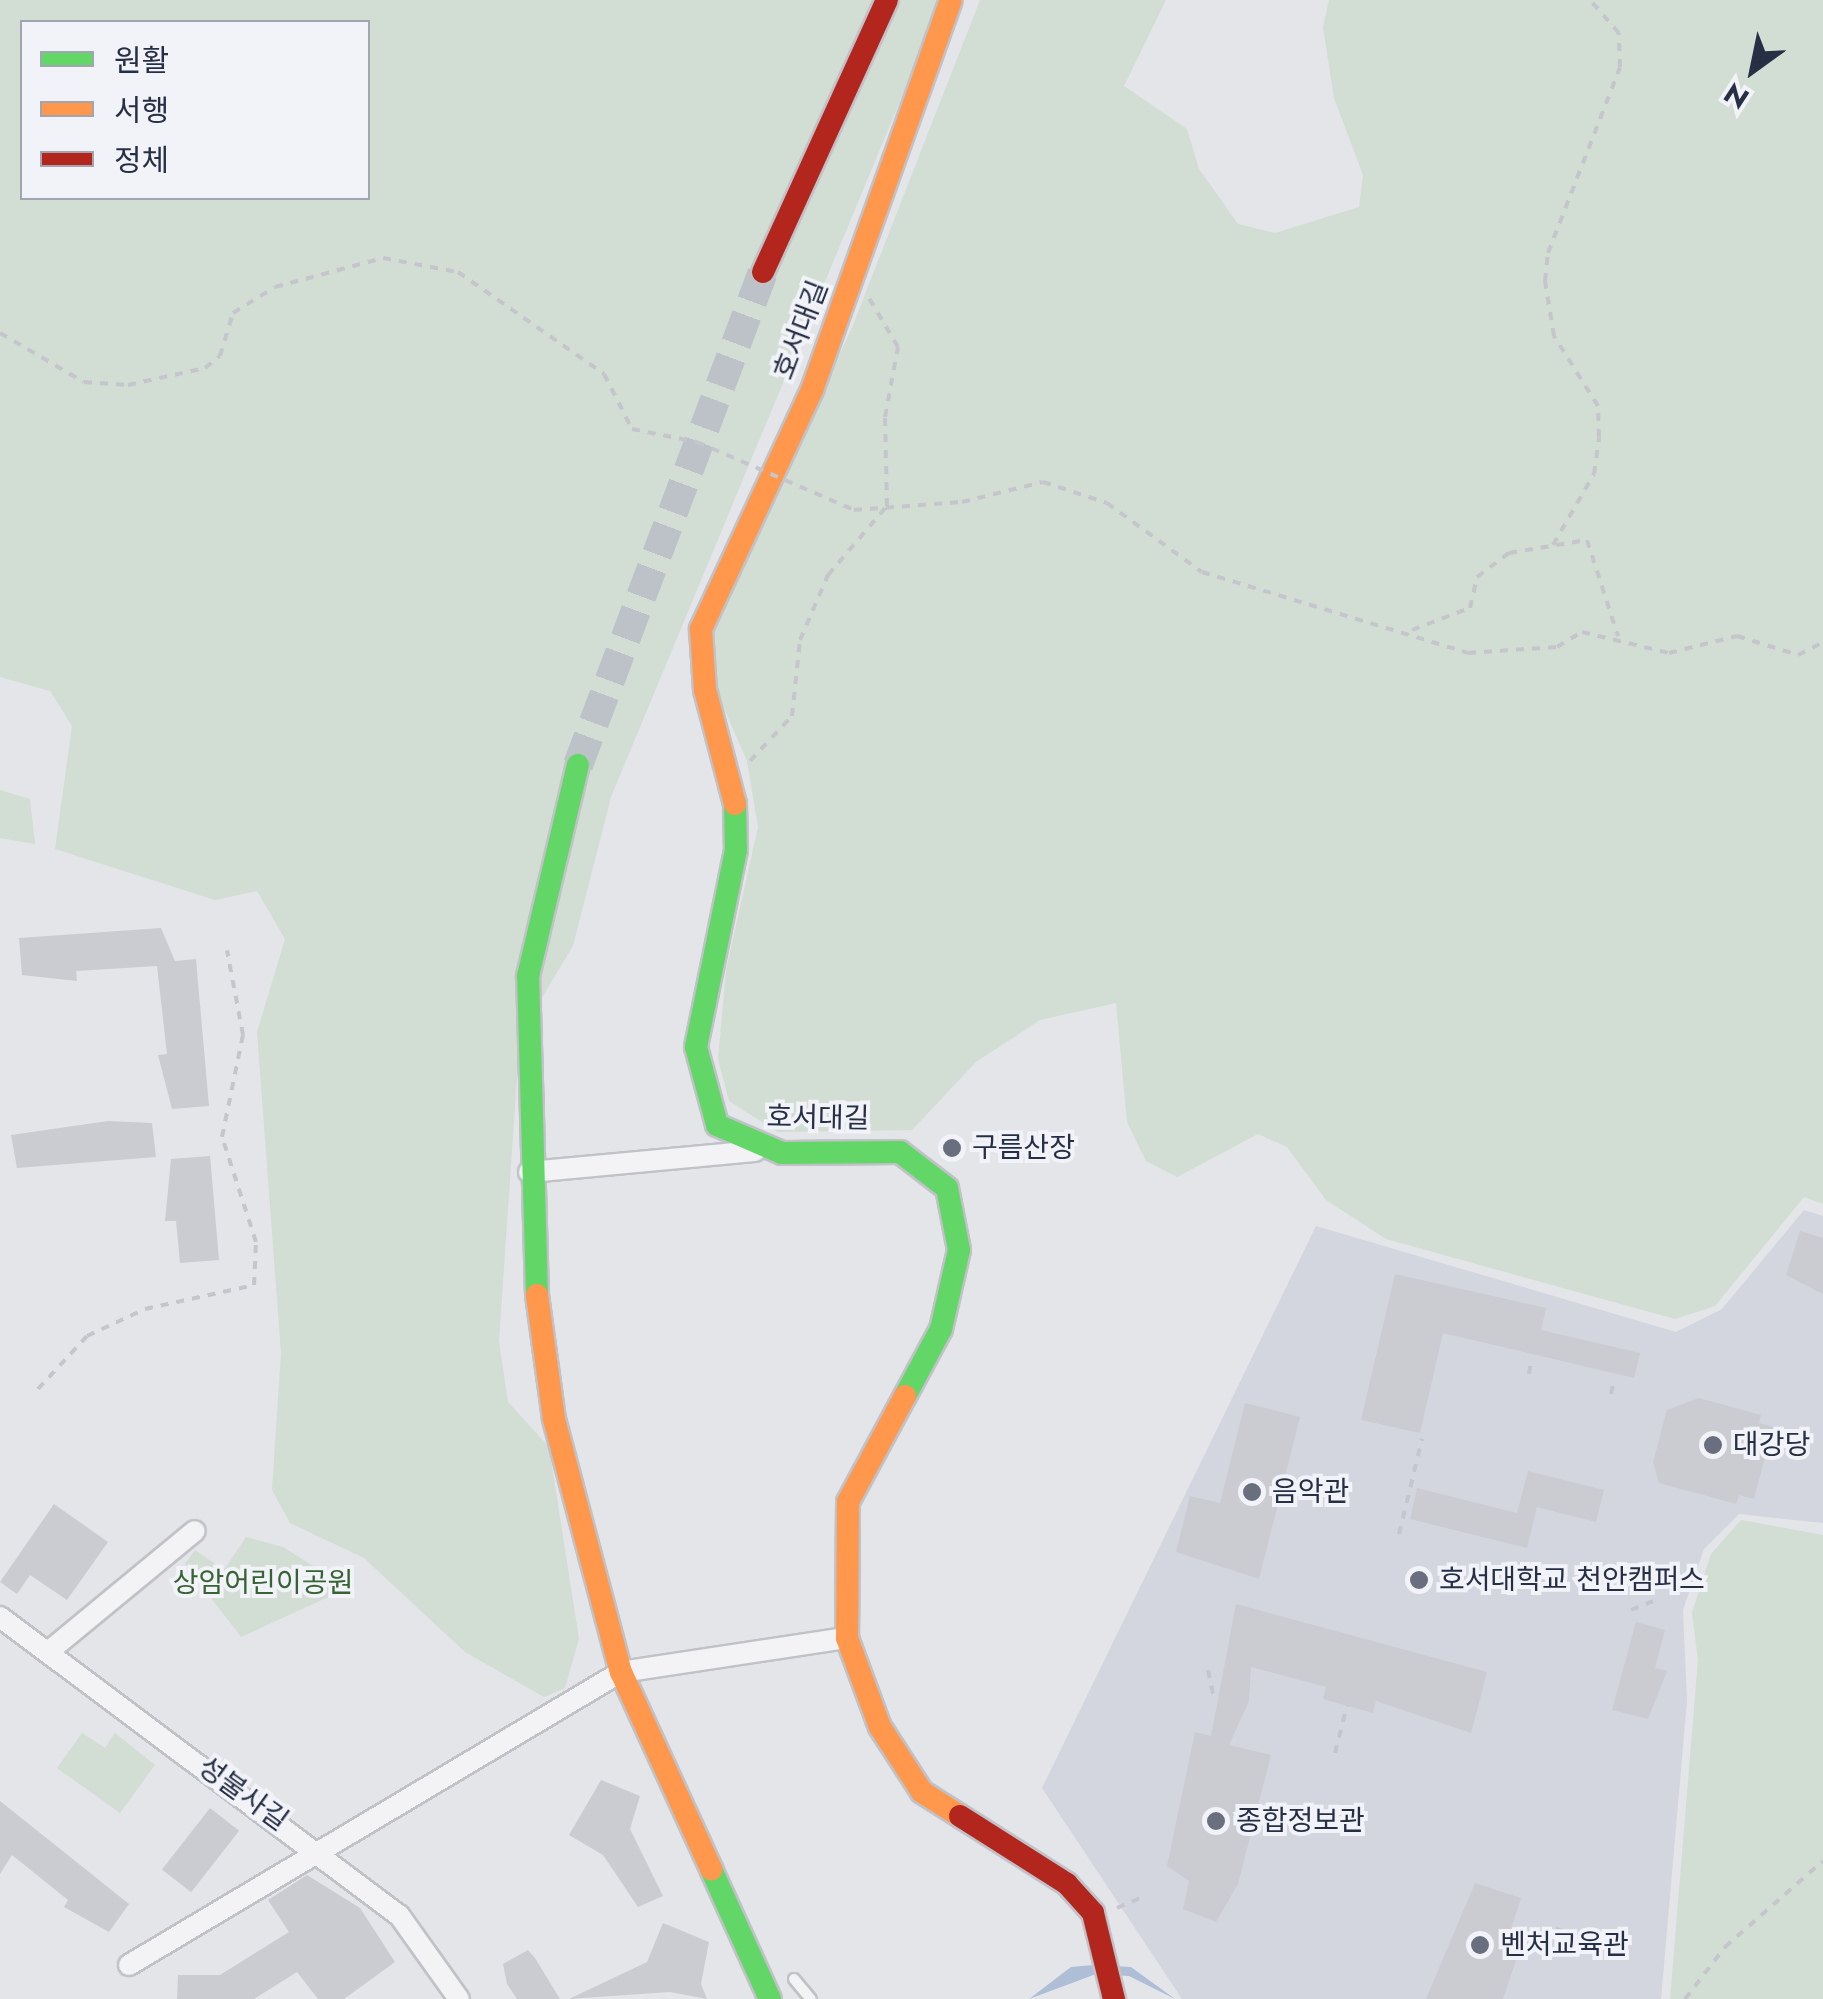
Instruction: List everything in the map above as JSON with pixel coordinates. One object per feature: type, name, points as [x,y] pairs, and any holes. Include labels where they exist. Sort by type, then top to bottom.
[{"type":"street","points":[[763,272],[887,0]]},
{"type":"street","name":"호서대길","points":[[951,0],[852,280],[701,629],[705,690],[732,777],[736,850],[696,1047],[718,1125],[762,1150],[871,1148],[918,1158],[947,1188],[956,1218],[959,1250],[941,1329],[848,1502],[847,1638],[880,1727],[922,1792],[1038,1864],[1094,1913]]},
{"type":"street","points":[[578,765],[528,976],[529,1172],[554,1419],[621,1672],[770,1999]]},
{"type":"street","points":[[529,1172],[762,1150]]},
{"type":"street","points":[[48,1652],[195,1531]]},
{"type":"street","name":"성불사길","points":[[0,1617],[315,1848],[399,1916],[453,1998]]},
{"type":"street","points":[[129,1965],[315,1848],[621,1672],[847,1638]]},
{"type":"street","points":[[1094,1913],[1114,1997]]},
{"type":"lane","points":[[794,1979],[811,1999]]},
{"type":"path","points":[[1553,546],[1594,474],[1600,438],[1598,406],[1554,336],[1545,280],[1548,252],[1620,67],[1622,39],[1590,0]]},
{"type":"path","points":[[0,332],[84,382],[128,385],[205,368],[220,356],[233,313],[275,287],[384,258],[458,272],[604,374],[632,429],[697,442],[854,510],[876,515],[1044,482],[1107,504],[1202,572],[1342,620],[1412,630],[1468,653],[1557,646],[1582,632],[1618,637],[1668,653],[1736,636],[1798,655],[1823,642]]},
{"type":"path","points":[[732,777],[792,716],[800,640],[828,575],[887,506],[884,417],[898,347],[879,306],[852,280]]},
{"type":"path","points":[[1412,630],[1470,608],[1477,577],[1508,554],[1587,540],[1618,637]]},
{"type":"path","points":[[38,1390],[87,1336],[146,1309],[254,1285],[256,1242],[222,1137],[243,1035],[226,950]]},
{"type":"path","points":[[1529,1374],[1531,1362]]},
{"type":"path","points":[[1611,1394],[1614,1380]]},
{"type":"path","points":[[1399,1534],[1422,1439]]},
{"type":"path","points":[[1632,1610],[1660,1598]]},
{"type":"path","points":[[1208,1670],[1214,1698]]},
{"type":"path","points":[[1335,1753],[1347,1706]]},
{"type":"path","points":[[1685,1999],[1725,1947],[1823,1860]]},
{"type":"path","points":[[1094,1913],[1145,1896]]},
{"type":"path","points":[[1556,1928],[1602,1942]]},
{"type":"shaded area","name":"호서대학교 천안캠퍼스","points":[[1804,1210],[1823,1216],[1823,1523],[1739,1514],[1704,1549],[1683,1610],[1687,1701],[1661,1999],[1182,1999],[1042,1788],[1316,1226],[1676,1332],[1722,1309]]},
{"type":"green space","points":[[0,0],[942,0],[611,797],[573,946],[520,1034],[499,1341],[508,1402],[549,1447],[579,1639],[565,1688],[544,1697],[465,1652],[364,1558],[290,1523],[272,1490],[281,1353],[257,1032],[285,939],[257,891],[215,900],[55,849],[72,726],[50,691],[0,677]]},
{"type":"green space","points":[[980,0],[1166,0],[1124,86],[1187,129],[1199,169],[1238,224],[1275,233],[1359,207],[1363,175],[1334,98],[1323,27],[1329,0],[1823,0],[1823,1204],[1804,1197],[1715,1306],[1675,1319],[1386,1239],[1326,1200],[1287,1147],[1258,1134],[1177,1177],[1146,1161],[1127,1122],[1116,1003],[1040,1020],[976,1062],[912,1130],[778,1132],[729,1101],[718,1059],[726,970],[758,827],[747,761],[719,697],[713,630],[853,325]]},
{"type":"green space","points":[[0,790],[30,799],[35,844],[0,838]]},
{"type":"green space","points":[[1741,1520],[1823,1535],[1823,1999],[1670,1999],[1698,1660],[1692,1613],[1711,1554]]},
{"type":"green space","name":"상암어린이공원","points":[[246,1537],[283,1547],[348,1588],[241,1637],[185,1564],[195,1550],[224,1570]]},
{"type":"green space","points":[[82,1733],[105,1748],[115,1733],[155,1765],[120,1813],[57,1768]]},
{"type":"water","points":[[1071,1967],[1131,1967],[1175,1999],[1129,1976],[1096,1974],[1029,1999]]},
{"type":"building","points":[[161,928],[175,961],[196,959],[209,1106],[172,1109],[158,1055],[167,1054],[157,966],[76,971],[77,981],[22,975],[19,938]]},
{"type":"building","points":[[108,1121],[152,1123],[156,1157],[17,1168],[11,1135]]},
{"type":"building","points":[[210,1156],[219,1260],[180,1263],[176,1221],[165,1221],[171,1159]]},
{"type":"building","points":[[1800,1231],[1823,1238],[1823,1294],[1786,1275]]},
{"type":"building","points":[[1395,1274],[1546,1308],[1541,1330],[1640,1353],[1634,1378],[1443,1333],[1420,1433],[1361,1420]]},
{"type":"building","name":"대강당","points":[[1699,1398],[1761,1415],[1759,1423],[1773,1427],[1754,1499],[1739,1495],[1736,1504],[1659,1483],[1653,1462],[1667,1410]]},
{"type":"building","name":"음악관","points":[[1245,1403],[1300,1417],[1259,1579],[1176,1552],[1190,1496],[1220,1503]]},
{"type":"building","points":[[1528,1471],[1604,1490],[1596,1522],[1537,1507],[1527,1548],[1410,1519],[1417,1488],[1517,1513]]},
{"type":"building","points":[[54,1504],[108,1542],[67,1600],[30,1575],[17,1594],[0,1582]]},
{"type":"building","points":[[1236,1604],[1487,1672],[1471,1733],[1376,1701],[1373,1713],[1323,1699],[1326,1687],[1251,1667],[1249,1701],[1229,1745],[1271,1755],[1238,1884],[1216,1922],[1183,1909],[1189,1881],[1167,1866],[1195,1732],[1211,1736]]},
{"type":"building","points":[[1636,1622],[1665,1630],[1655,1668],[1667,1671],[1648,1719],[1612,1710]]},
{"type":"building","points":[[601,1780],[640,1796],[630,1829],[663,1896],[638,1907],[603,1855],[569,1835]]},
{"type":"building","points":[[0,1801],[129,1904],[109,1932],[64,1907],[68,1900],[12,1855],[0,1874]]},
{"type":"building","points":[[210,1808],[239,1831],[191,1892],[162,1869]]},
{"type":"building","points":[[307,1875],[360,1908],[395,1962],[344,1999],[318,1999],[297,1972],[254,1999],[177,1999],[178,1975],[220,1975],[289,1932],[268,1900]]},
{"type":"building","name":"벤처교육관","points":[[1475,1883],[1521,1898],[1504,1950],[1518,1954],[1503,1999],[1426,1999]]},
{"type":"building","points":[[663,1923],[709,1942],[701,1984],[707,1999],[670,1992],[569,1999],[647,1962]]},
{"type":"building","points":[[528,1950],[560,1999],[517,1999],[507,1984],[503,1964]]},
{"type":"tunnel","points":[[578,765],[763,272]]},
{"type":"traffic: fast","points":[[537,1295],[528,976],[578,765]]},
{"type":"traffic: fast","points":[[735,804],[736,850],[696,1047],[717,1125],[782,1153],[900,1152],[947,1188],[959,1250],[941,1329],[905,1396]]},
{"type":"traffic: fast","points":[[711,1869],[770,1999]]},
{"type":"traffic: slow","points":[[735,804],[705,690],[701,629],[812,390],[951,0]]},
{"type":"traffic: slow","points":[[537,1295],[554,1419],[621,1672],[711,1869]]},
{"type":"traffic: slow","points":[[905,1396],[848,1502],[847,1638],[880,1727],[922,1792],[960,1816]]},
{"type":"traffic: jam","points":[[763,272],[887,0]]},
{"type":"traffic: jam","points":[[960,1816],[1067,1884],[1093,1913],[1114,1999]]},
{"type":"place","name":"구름산장","points":[[952,1148]]},
{"type":"place","name":"대강당","points":[[1713,1445]]},
{"type":"place","name":"음악관","points":[[1252,1492]]},
{"type":"place","name":"호서대학교 천안캠퍼스","points":[[1419,1580]]},
{"type":"place","name":"종합정보관","points":[[1216,1821]]},
{"type":"place","name":"벤처교육관","points":[[1480,1945]]}]
